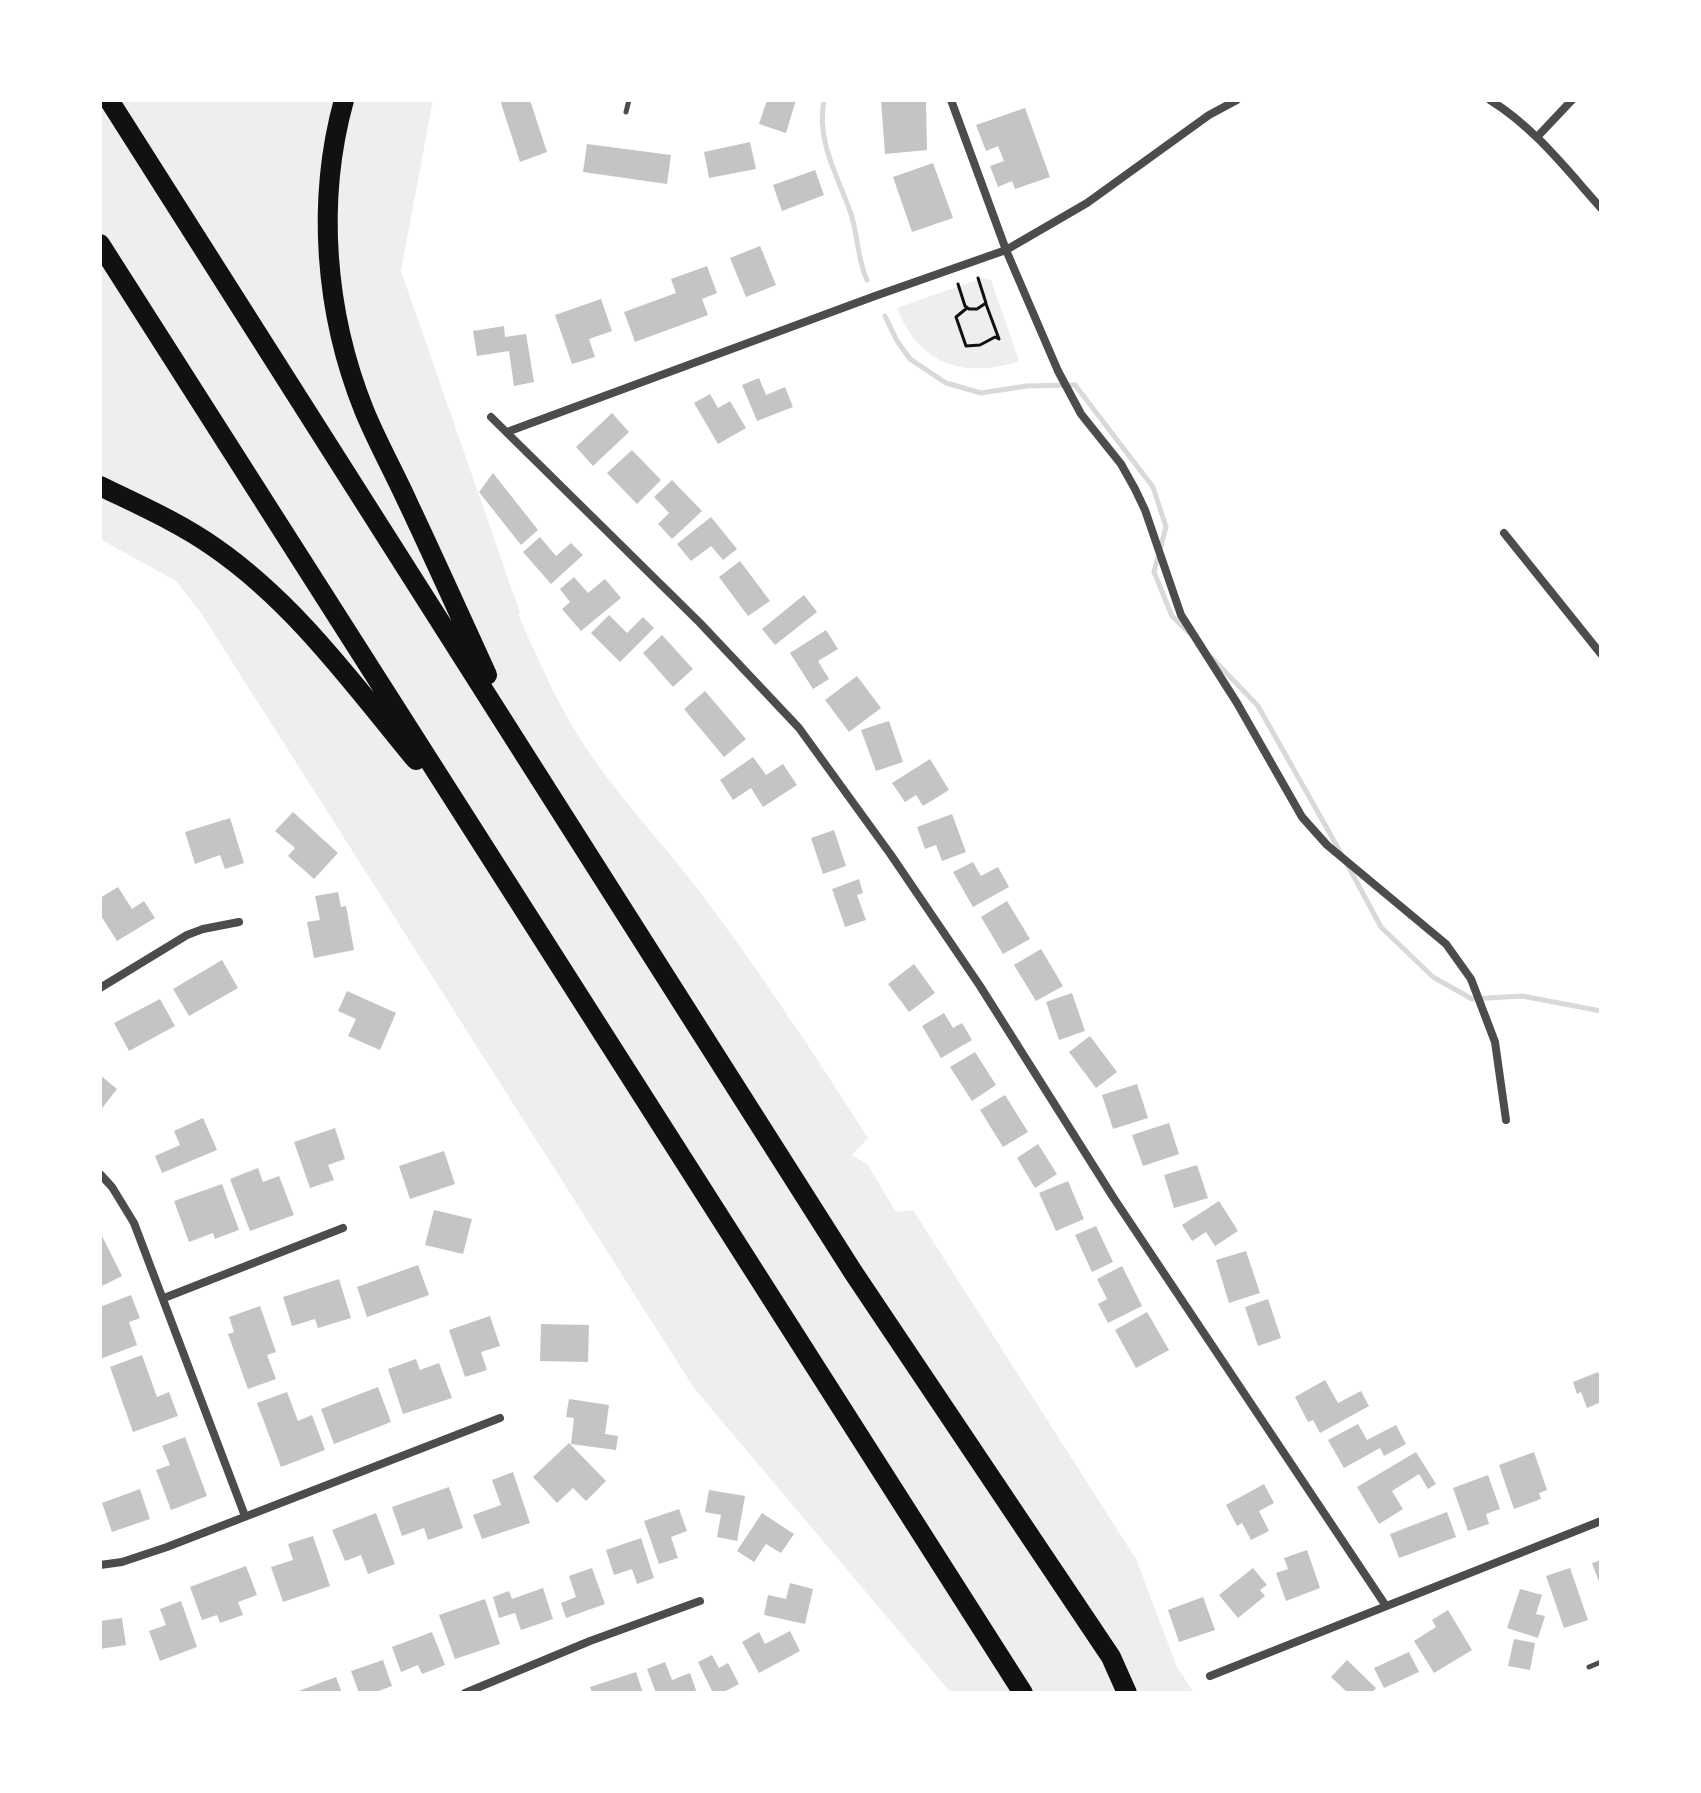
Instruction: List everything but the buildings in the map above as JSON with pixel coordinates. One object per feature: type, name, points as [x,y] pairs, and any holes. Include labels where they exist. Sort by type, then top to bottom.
[{"type":"highway","points":[[109,100],[853,1272],[1111,1657],[1143,1693]]},
{"type":"highway","points":[[344,100],[335,143],[328,223],[331,282],[351,374],[365,411],[519,744]]},
{"type":"highway","points":[[100,244],[1023,1693]]},
{"type":"highway","points":[[100,486],[186,529],[227,556],[265,588],[294,615],[465,817]]},
{"type":"highway","points":[[1111,1657],[1127,1693]]},
{"type":"street","points":[[951,100],[1006,250],[1070,395],[1093,431],[1121,464],[1145,510],[1181,615],[1237,703],[1297,810],[1327,845],[1446,944],[1471,979],[1495,1042],[1506,1120]]},
{"type":"street","points":[[507,432],[1006,250],[1087,203],[1209,115],[1237,100]]},
{"type":"street","points":[[1490,100],[1538,136],[1601,208]]},
{"type":"street","points":[[1538,136],[1572,100]]},
{"type":"street","points":[[491,417],[700,623],[799,728],[971,973],[1113,1197],[1386,1606]]},
{"type":"street","points":[[1504,533],[1599,648]]},
{"type":"street","points":[[100,988],[187,935],[239,922]]},
{"type":"street","points":[[100,1174],[134,1223],[245,1516]]},
{"type":"street","points":[[164,1298],[343,1228]]},
{"type":"street","points":[[100,1565],[122,1562],[500,1418]]},
{"type":"street","points":[[1210,1676],[1601,1521]]},
{"type":"street","points":[[465,1693],[590,1641],[700,1601]]},
{"type":"lane","points":[[626,112],[629,100]]},
{"type":"lane","points":[[1589,1667],[1601,1662]]},
{"type":"path","points":[[978,278],[999,339],[995,337],[980,345],[966,346],[956,317],[967,308],[977,309],[986,304]]},
{"type":"path","points":[[958,284],[967,308]]},
{"type":"shaded area","points":[[100,100],[433,100],[401,271],[518,614],[543,670],[585,746],[684,871],[787,1014],[868,1138],[852,1155],[868,1165],[896,1212],[913,1210],[1136,1559],[1177,1667],[1194,1693],[951,1693],[694,1388],[201,613],[176,581],[100,539]]},
{"type":"shaded area","points":[[982,278],[991,280],[1019,361],[980,368],[962,367],[931,355],[906,327],[897,308]]},
{"type":"waterway","points":[[824,100],[822,115],[826,145],[851,214],[867,280]]},
{"type":"waterway","points":[[885,316],[910,359],[946,383],[981,393],[1027,386],[1075,385],[1153,487],[1166,527],[1154,572],[1172,616],[1189,633]]},
{"type":"waterway","points":[[1212,658],[1258,706],[1342,855]]},
{"type":"waterway","points":[[1347,864],[1381,927],[1433,977],[1472,999],[1522,996],[1601,1011]]}]
